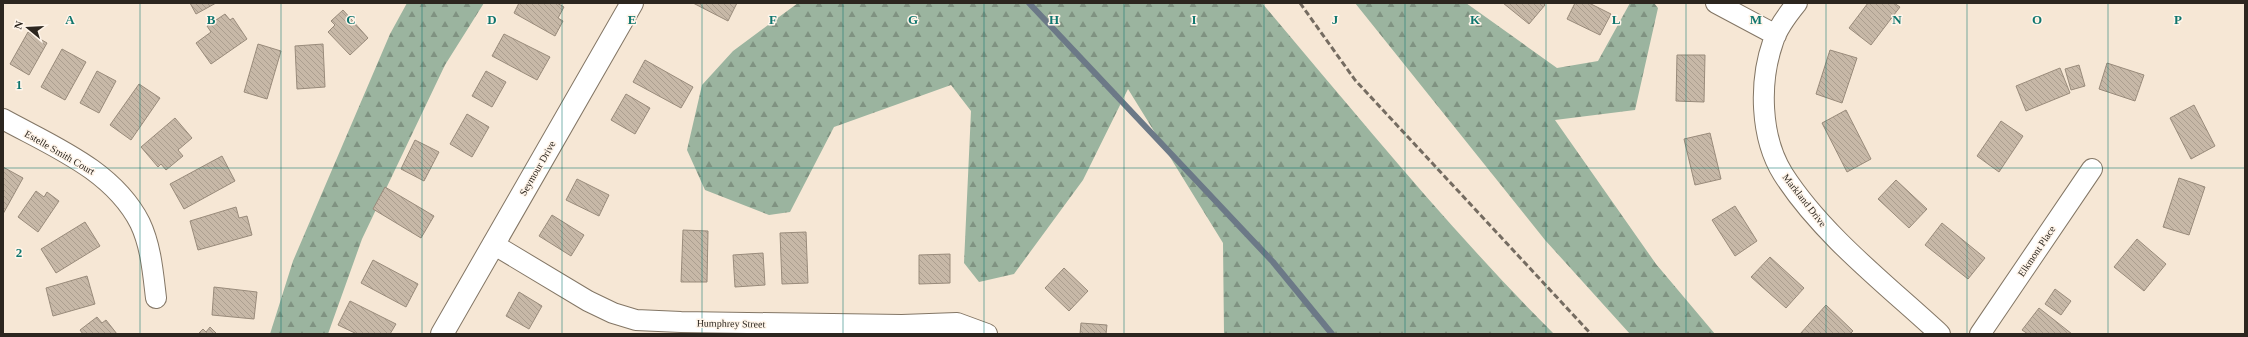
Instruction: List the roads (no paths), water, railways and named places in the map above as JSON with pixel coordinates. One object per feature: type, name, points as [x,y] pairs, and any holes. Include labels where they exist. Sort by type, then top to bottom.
[{"type":"street","name":"Seymour Drive","points":[[442,334],[632,3]]},
{"type":"street","points":[[1716,3],[1776,35]]},
{"type":"street","name":"Markland Drive","points":[[1797,3],[1776,35],[1765,77],[1764,103],[1766,125],[1783,173],[1814,215],[1940,334]]},
{"type":"street","name":"Estelle Smith Court","points":[[3,119],[95,171],[125,200],[140,223],[150,252],[156,298]]},
{"type":"street","name":"Elkmont Place","points":[[1980,334],[2092,169]]},
{"type":"street","name":"Humphrey Street","points":[[493,244],[588,301],[613,313],[636,320],[681,322],[886,324],[957,323],[987,334]]},
{"type":"waterway","points":[[1029,3],[1273,262],[1332,334]]},
{"type":"railway","points":[[1300,3],[1355,80],[1591,334]]}]
